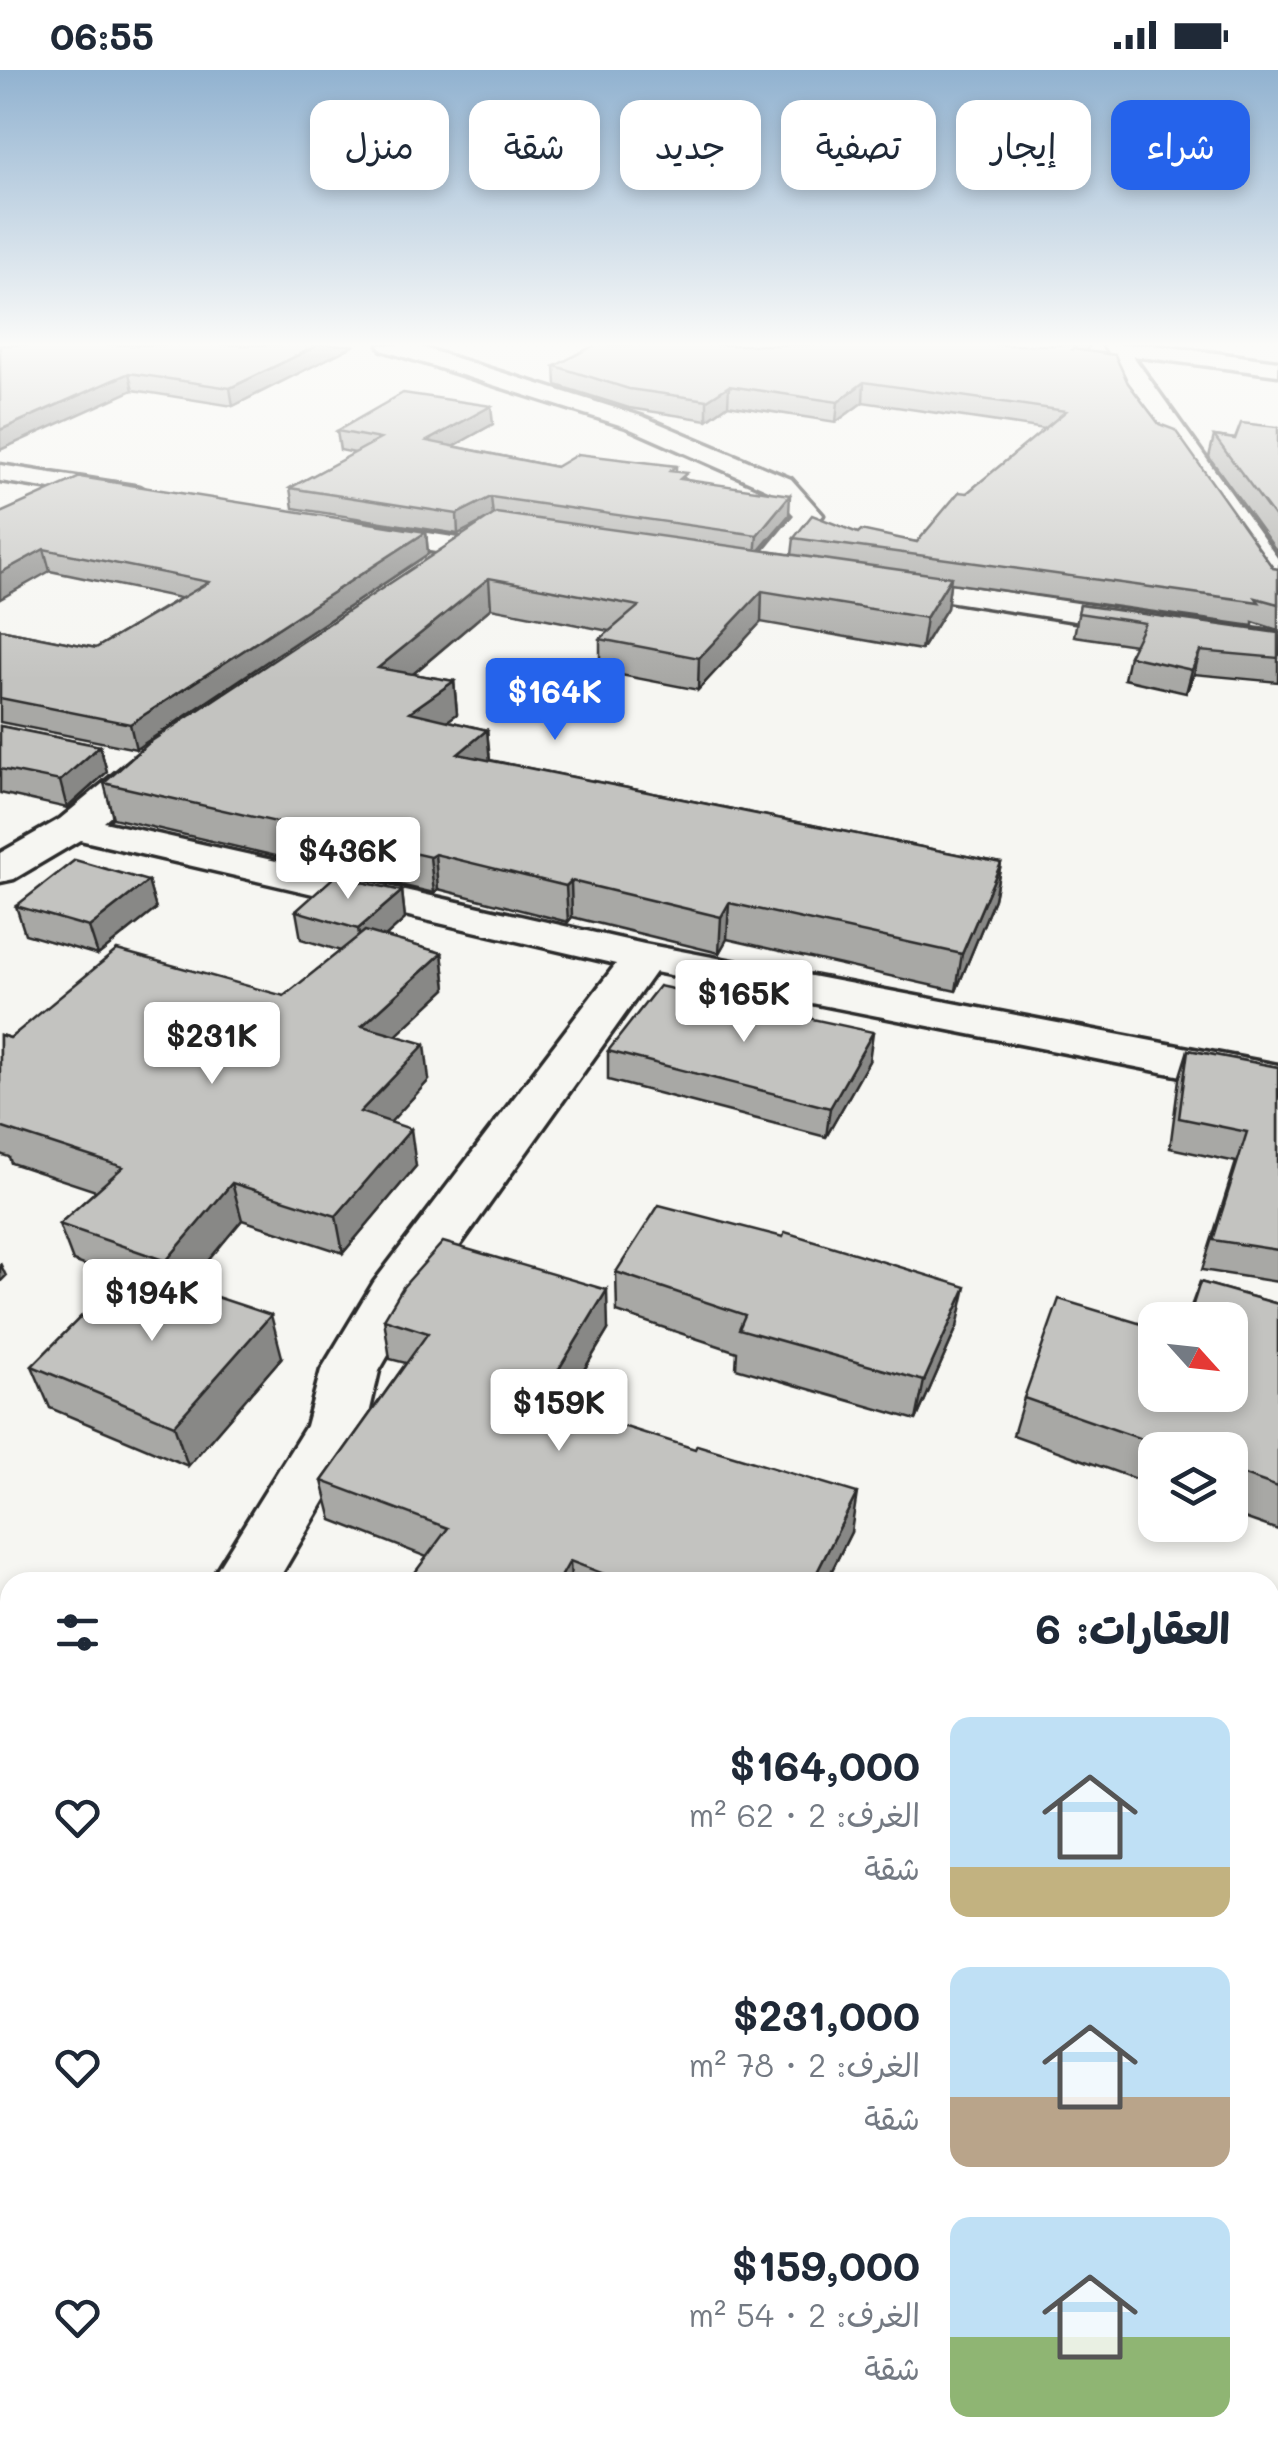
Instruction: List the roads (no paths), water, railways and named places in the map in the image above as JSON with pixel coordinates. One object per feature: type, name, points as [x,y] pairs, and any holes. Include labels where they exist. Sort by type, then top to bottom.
[{"type":"street","points":[[716,457],[781,485],[809,515],[767,566]]},
{"type":"street","points":[[1202,457],[1264,536],[1278,581]]},
{"type":"street","points":[[0,473],[174,501]]},
{"type":"street","points":[[329,526],[465,548]]},
{"type":"street","points":[[433,570],[492,529]]},
{"type":"street","points":[[728,561],[806,572]]},
{"type":"street","points":[[846,578],[1278,642]]},
{"type":"street","points":[[0,870],[74,827],[143,766],[192,733]]},
{"type":"street","points":[[107,758],[143,766]]},
{"type":"street","points":[[74,827],[644,957],[1278,1080]]},
{"type":"street","points":[[248,1572],[335,1430],[350,1370],[394,1296],[644,957]]}]
